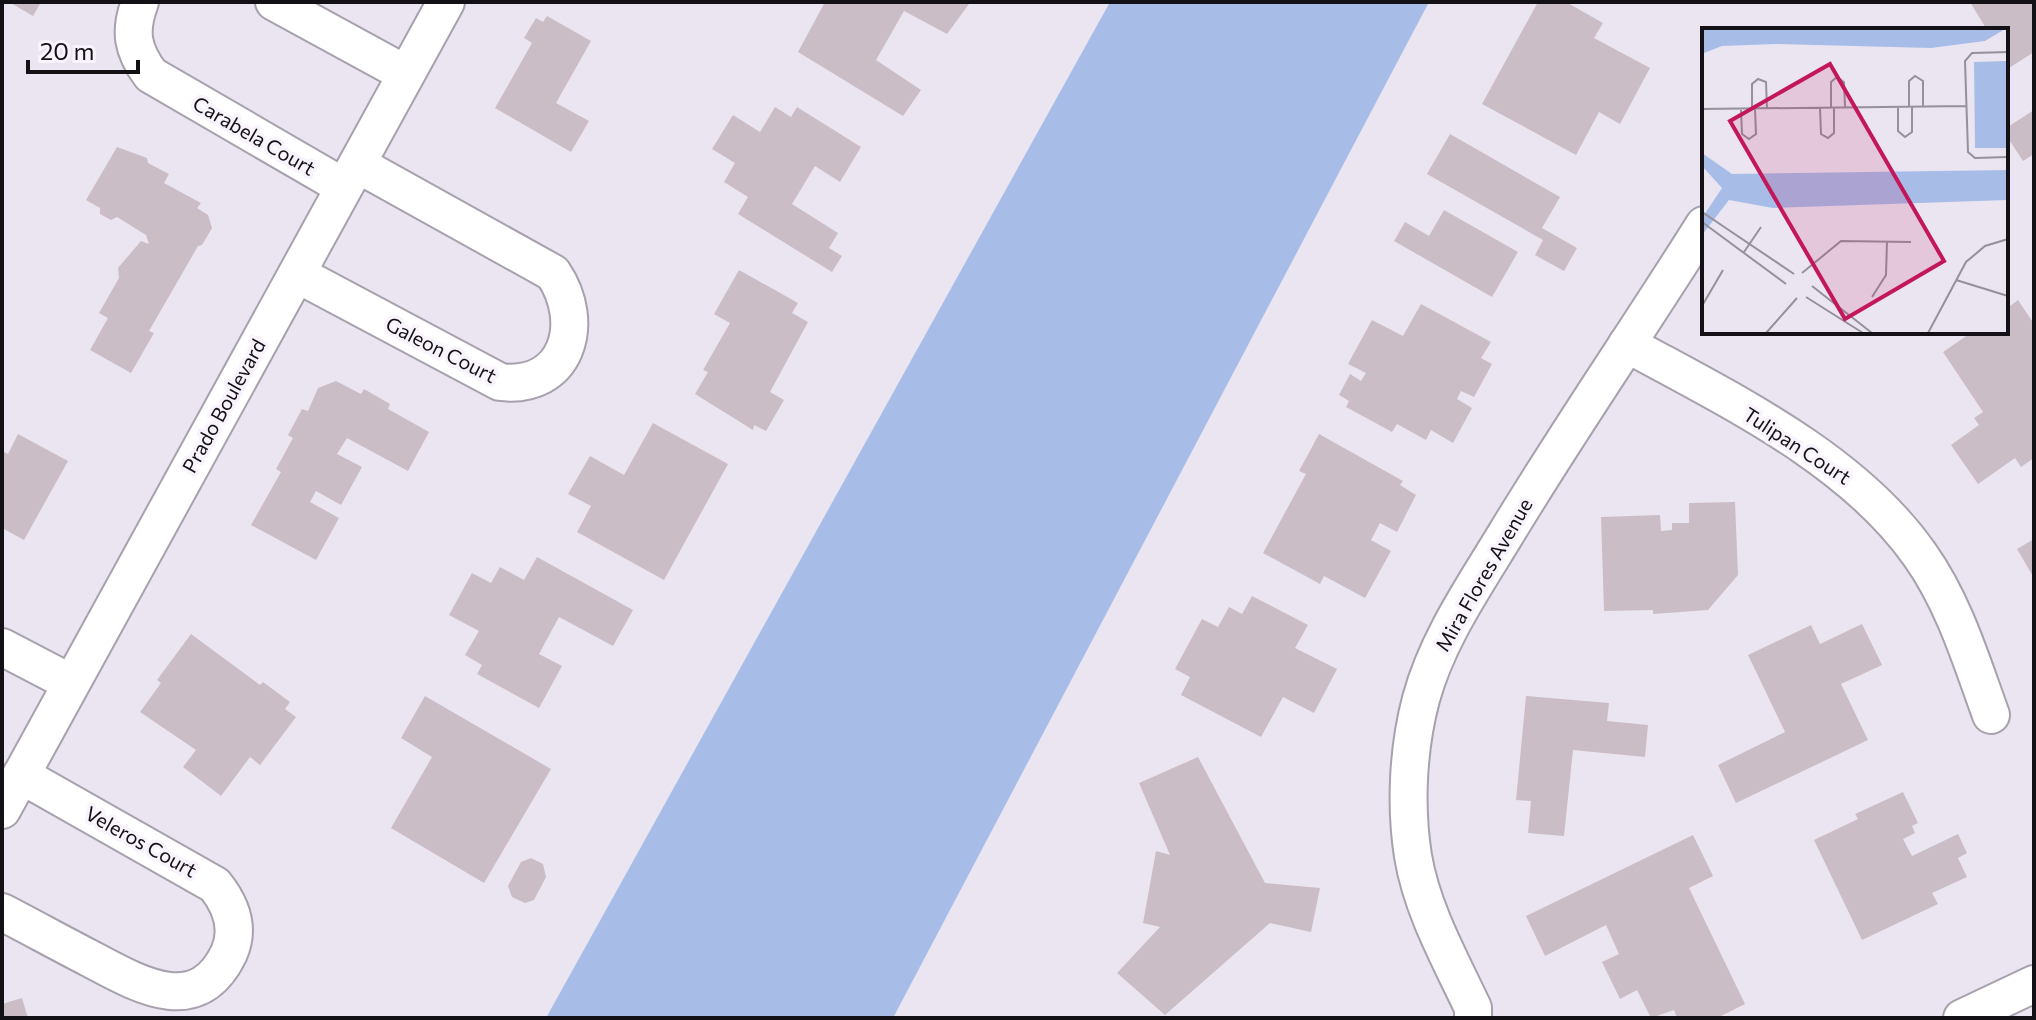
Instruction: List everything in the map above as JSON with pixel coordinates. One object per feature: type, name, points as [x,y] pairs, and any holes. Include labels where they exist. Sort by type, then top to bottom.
[{"type":"street","name":"Carabela Court","points":[[140,2],[132,30],[134,46],[151,75],[350,176]]},
{"type":"street","points":[[274,2],[406,74]]},
{"type":"street","name":"Prado Boulevard","points":[[8,796],[446,2]]},
{"type":"street","name":"Galeon Court","points":[[297,274],[500,382],[516,384],[545,374],[565,346],[571,313],[568,300],[553,273],[350,176]]},
{"type":"street","name":"Mira Flores Avenue","points":[[1477,1015],[1428,909],[1413,854],[1410,774],[1416,720],[1428,676],[1452,624],[1550,461],[1702,228]]},
{"type":"street","name":"Tulipan Court","points":[[1627,344],[1805,448],[1880,507],[1920,555],[1940,587],[1960,628],[1991,715]]},
{"type":"street","points":[[2,647],[71,683]]},
{"type":"street","name":"Veleros Court","points":[[2,912],[140,986],[170,994],[196,990],[208,983],[223,963],[234,940],[231,910],[215,885],[8,796]]},
{"type":"street","points":[[1962,1018],[2034,984]]},
{"type":"water","points":[[1110,2],[1429,2],[893,1018],[546,1018]]},
{"type":"building","points":[[9,2],[41,2],[33,16]]},
{"type":"building","points":[[825,2],[969,4],[947,34],[904,11],[876,60],[921,90],[903,116],[798,52]]},
{"type":"building","points":[[1538,2],[1566,2],[1603,23],[1594,38],[1650,68],[1620,124],[1599,112],[1576,155],[1482,104]]},
{"type":"building","points":[[1970,2],[2034,2],[2034,52],[2008,69],[2008,28],[1986,28]]},
{"type":"building","points":[[547,16],[591,41],[556,103],[589,121],[571,152],[495,108],[532,43],[524,38],[536,18],[543,22]]},
{"type":"building","points":[[775,107],[791,117],[797,107],[861,147],[840,182],[815,166],[792,204],[838,233],[829,248],[842,256],[832,272],[738,214],[748,197],[724,182],[735,163],[712,149],[733,115],[760,132]]},
{"type":"building","points":[[2034,110],[2034,154],[2023,161],[2008,138],[2008,127]]},
{"type":"building","points":[[1450,134],[1560,197],[1542,228],[1577,248],[1564,271],[1535,255],[1543,240],[1427,174]]},
{"type":"building","points":[[117,147],[147,158],[148,163],[169,174],[164,183],[201,203],[197,208],[208,215],[212,228],[202,245],[198,246],[149,331],[154,333],[131,373],[90,350],[108,318],[99,313],[119,278],[118,268],[141,241],[149,244],[146,235],[117,217],[111,220],[100,214],[100,208],[86,200]]},
{"type":"building","points":[[1444,210],[1518,252],[1492,297],[1394,241],[1405,222],[1429,236]]},
{"type":"building","points":[[739,270],[798,303],[792,313],[808,322],[770,392],[784,400],[766,431],[754,425],[753,430],[695,394],[708,372],[703,370],[730,323],[714,314]]},
{"type":"building","points":[[2018,300],[2034,324],[2034,458],[2021,467],[2015,458],[1978,484],[1951,445],[1979,425],[1974,418],[1983,412],[1943,352],[1969,334],[2008,334],[2008,308]]},
{"type":"building","points":[[1421,304],[1491,342],[1481,358],[1492,364],[1474,397],[1461,391],[1457,399],[1472,408],[1453,443],[1431,430],[1426,440],[1397,424],[1392,432],[1346,407],[1349,401],[1339,395],[1350,374],[1361,381],[1366,373],[1348,364],[1372,320],[1403,336]]},
{"type":"building","points":[[336,381],[361,394],[364,389],[390,404],[388,409],[429,432],[408,471],[347,438],[337,454],[362,467],[341,505],[316,491],[310,502],[339,518],[316,560],[251,525],[281,472],[276,469],[293,438],[288,435],[302,409],[308,411],[318,388]]},
{"type":"building","points":[[653,423],[728,464],[664,580],[577,532],[591,506],[568,494],[590,456],[624,475]]},
{"type":"building","points":[[18,434],[68,461],[24,540],[2,528],[2,451],[8,454]]},
{"type":"building","points":[[1319,434],[1403,481],[1400,485],[1416,495],[1397,532],[1380,523],[1371,540],[1391,551],[1365,598],[1324,576],[1320,584],[1263,553],[1306,474],[1299,471]]},
{"type":"building","points":[[1735,502],[1738,575],[1708,610],[1653,614],[1653,610],[1604,611],[1601,517],[1660,515],[1661,531],[1672,530],[1672,523],[1689,523],[1689,503]]},
{"type":"building","points":[[2034,539],[2034,578],[2017,549]]},
{"type":"building","points":[[537,557],[633,610],[613,646],[559,617],[539,654],[562,666],[539,708],[477,674],[482,665],[465,655],[479,631],[449,615],[472,573],[491,583],[500,567],[524,580]]},
{"type":"building","points":[[1252,596],[1308,625],[1295,648],[1337,669],[1314,713],[1283,697],[1261,737],[1181,695],[1190,677],[1175,669],[1202,619],[1218,627],[1229,607],[1242,614]]},
{"type":"building","points":[[1862,624],[1882,665],[1841,684],[1868,740],[1736,803],[1718,765],[1785,732],[1748,655],[1811,625],[1820,644]]},
{"type":"building","points":[[191,634],[260,685],[263,682],[290,702],[285,709],[296,717],[260,765],[250,757],[221,796],[183,767],[196,750],[140,712],[161,683],[157,680]]},
{"type":"building","points":[[425,696],[551,769],[484,883],[391,828],[432,757],[401,738]]},
{"type":"building","points":[[1526,696],[1609,703],[1607,721],[1648,725],[1645,757],[1573,750],[1564,836],[1528,833],[1531,801],[1516,800]]},
{"type":"building","points":[[1198,757],[1265,883],[1320,888],[1311,932],[1270,923],[1165,1015],[1117,973],[1160,927],[1143,923],[1156,851],[1170,855],[1139,783]]},
{"type":"building","points":[[1903,792],[1918,823],[1912,826],[1915,833],[1903,839],[1912,856],[1958,834],[1967,853],[1958,858],[1967,877],[1932,893],[1938,904],[1862,940],[1814,840],[1858,819],[1855,814]]},
{"type":"building","points":[[1693,835],[1713,876],[1689,888],[1745,1004],[1717,1018],[1677,1018],[1674,1010],[1651,1018],[1637,990],[1620,999],[1602,962],[1619,954],[1606,925],[1545,956],[1526,916]]},
{"type":"building","points":[[531,858],[543,864],[546,877],[534,900],[525,903],[512,897],[508,886],[521,862]]},
{"type":"building","points":[[22,998],[28,1018],[2,1018],[2,1004]]}]
